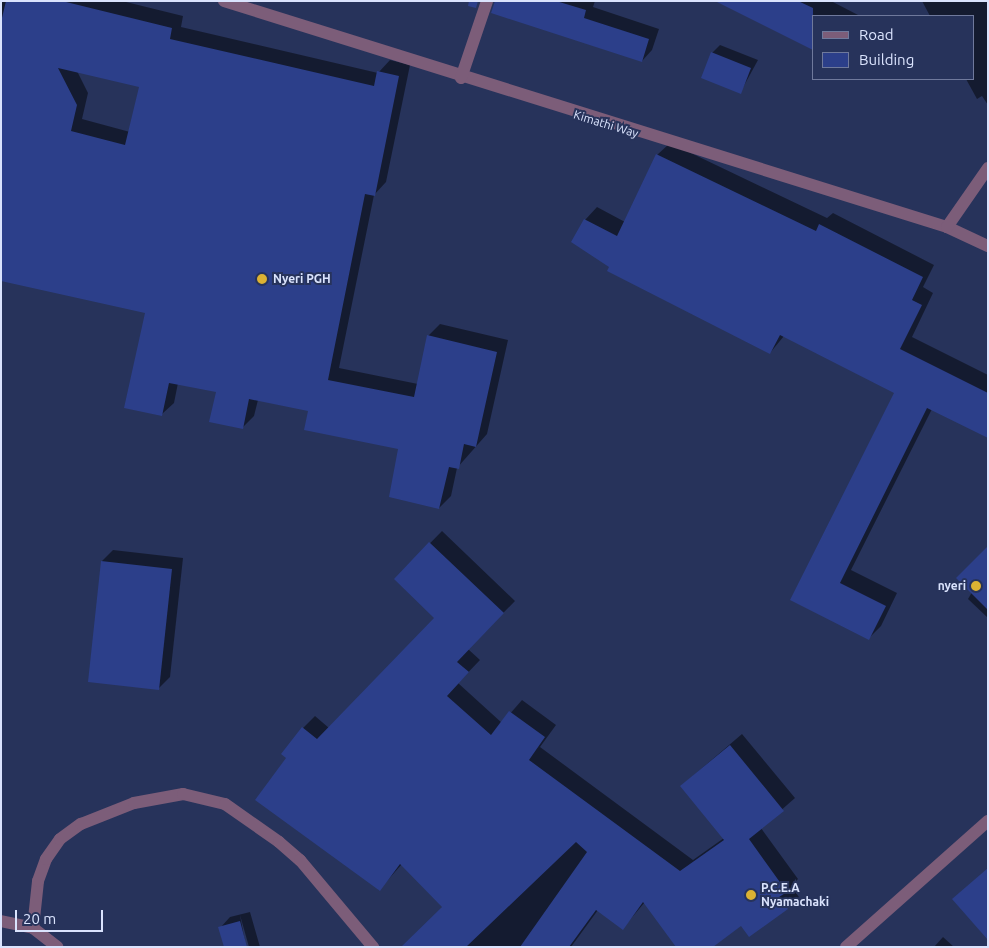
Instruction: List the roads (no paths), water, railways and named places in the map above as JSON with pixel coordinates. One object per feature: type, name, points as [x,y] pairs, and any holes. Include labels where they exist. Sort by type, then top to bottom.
[{"type":"street","name":"Kimathi Way","points":[[224,1],[461,78],[947,227],[988,246]]},
{"type":"street","points":[[461,78],[487,1]]},
{"type":"street","points":[[947,227],[988,168]]},
{"type":"street","points":[[32,928],[38,881],[46,859],[60,839],[81,824],[134,803],[183,794],[225,804],[279,842],[300,860],[373,947]]},
{"type":"street","points":[[846,947],[988,821]]},
{"type":"street","points":[[1,921],[32,928],[57,947]]},
{"type":"place","name":"Nyeri PGH","points":[[262,279]]},
{"type":"place","name":"nyeri","points":[[976,586]]},
{"type":"place","name":"P.C.E.A Nyamachaki","points":[[751,895]]}]
